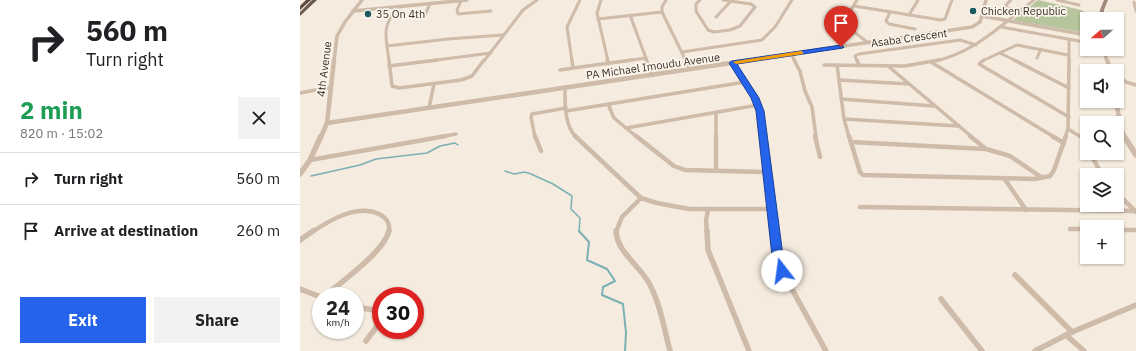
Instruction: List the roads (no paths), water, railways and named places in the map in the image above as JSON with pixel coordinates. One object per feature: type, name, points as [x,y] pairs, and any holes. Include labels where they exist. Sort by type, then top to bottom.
[{"type":"highway","points":[[300,8],[309,0]]},
{"type":"highway","points":[[300,15],[315,0]]},
{"type":"main road","points":[[1102,12],[1106,0]]},
{"type":"street","name":"4th Avenue","points":[[328,123],[338,36],[353,11],[362,0]]},
{"type":"street","points":[[353,11],[467,0]]},
{"type":"street","points":[[397,7],[389,19],[385,30],[392,86],[395,88],[405,88],[461,80],[472,76],[523,10],[537,0]]},
{"type":"street","points":[[572,68],[567,27],[580,0]]},
{"type":"street","points":[[601,0],[597,13],[608,63]]},
{"type":"street","points":[[666,0],[662,7],[662,12],[690,69]]},
{"type":"street","points":[[700,0],[696,4],[696,11],[708,30],[714,32],[730,30],[740,26],[755,7],[751,4],[723,0]]},
{"type":"street","points":[[682,52],[762,40],[767,37],[792,0]]},
{"type":"street","points":[[857,0],[848,18],[850,26],[869,43]]},
{"type":"street","points":[[909,15],[918,0]]},
{"type":"street","points":[[854,6],[943,20],[952,0]]},
{"type":"street","points":[[986,0],[982,16],[1080,34]]},
{"type":"street","points":[[1011,0],[1004,7],[1019,11]]},
{"type":"street","points":[[824,65],[888,66],[920,65],[931,62],[959,53],[976,45],[1034,0]]},
{"type":"street","points":[[1057,0],[1079,5]]},
{"type":"street","points":[[461,1],[457,10],[458,14],[491,11]]},
{"type":"street","points":[[716,17],[731,1]]},
{"type":"street","points":[[1134,2],[1136,9]]},
{"type":"street","points":[[424,17],[430,4]]},
{"type":"street","points":[[598,19],[662,12]]},
{"type":"street","points":[[890,12],[886,21],[889,24],[915,29]]},
{"type":"street","points":[[630,15],[652,75]]},
{"type":"street","name":"PA Michael Imoudu Avenue","points":[[328,123],[965,28],[976,25],[982,16]]},
{"type":"street","points":[[1001,27],[1079,41]]},
{"type":"street","points":[[387,46],[448,39],[503,35]]},
{"type":"street","points":[[837,65],[844,119],[862,175],[1004,178],[1050,176],[1054,170],[1068,129],[1069,39]]},
{"type":"street","name":"Asaba Crescent","points":[[859,65],[855,56],[859,54],[957,40],[963,40],[976,45]]},
{"type":"street","points":[[1068,55],[1017,45],[980,62],[979,64],[1069,117]]},
{"type":"street","points":[[1037,58],[1040,49]]},
{"type":"street","points":[[389,66],[491,53]]},
{"type":"street","points":[[1000,53],[1069,88]]},
{"type":"street","points":[[790,54],[800,70],[805,90],[812,107],[815,134],[820,157]]},
{"type":"street","points":[[560,70],[646,58]]},
{"type":"street","points":[[931,62],[1064,143]]},
{"type":"street","points":[[732,63],[758,105],[778,256],[782,271],[826,351]]},
{"type":"street","points":[[888,66],[986,149]]},
{"type":"street","points":[[839,80],[909,84]]},
{"type":"street","points":[[1124,80],[1136,85]]},
{"type":"street","points":[[541,151],[534,134],[530,117],[532,114],[608,104],[745,82]]},
{"type":"street","points":[[429,108],[434,84]]},
{"type":"street","points":[[300,92],[331,88]]},
{"type":"street","points":[[565,88],[568,124],[572,133],[641,198],[656,204],[668,206],[708,209],[772,209]]},
{"type":"street","points":[[841,99],[934,106]]},
{"type":"street","points":[[608,104],[614,118],[652,150],[679,169],[767,172]]},
{"type":"street","points":[[626,128],[758,105]]},
{"type":"street","points":[[1117,108],[1121,131],[1125,141],[1136,155]]},
{"type":"street","points":[[716,112],[716,171]]},
{"type":"street","points":[[844,119],[959,126]]},
{"type":"street","points":[[300,174],[310,160],[328,123]]},
{"type":"street","points":[[1068,129],[1080,135]]},
{"type":"street","points":[[310,160],[456,134]]},
{"type":"street","points":[[851,142],[986,149],[1010,156],[1041,177]]},
{"type":"street","points":[[1004,178],[1026,210]]},
{"type":"street","points":[[641,198],[624,214],[619,222],[616,232],[618,242],[649,283],[670,351]]},
{"type":"street","points":[[1124,201],[1136,212]]},
{"type":"street","points":[[860,207],[1136,212]]},
{"type":"street","points":[[708,209],[706,221],[708,250],[749,351]]},
{"type":"street","points":[[300,240],[326,223],[352,213],[371,212],[380,214],[386,218],[389,225],[388,233],[383,243],[335,287]]},
{"type":"street","points":[[1070,229],[1080,230]]},
{"type":"street","points":[[1124,230],[1136,230]]},
{"type":"street","points":[[1016,275],[1084,351]]},
{"type":"street","points":[[300,289],[312,294]]},
{"type":"street","points":[[942,299],[982,351]]},
{"type":"street","points":[[1035,351],[1069,333],[1136,305]]},
{"type":"street","points":[[366,341],[372,333]]},
{"type":"waterway","points":[[311,176],[360,165],[376,159],[427,153],[440,146],[455,143],[458,145]]},
{"type":"waterway","points":[[505,171],[514,174],[525,172],[531,174],[553,184],[572,196],[571,209],[580,218],[579,231]]},
{"type":"waterway","points":[[579,231],[589,242],[587,260],[607,269],[615,281],[603,287],[602,295],[623,304],[626,333],[625,351]]},
{"type":"place","name":"Chicken Republic","points":[[973,11]]},
{"type":"place","name":"35 On 4th","points":[[368,14]]}]
